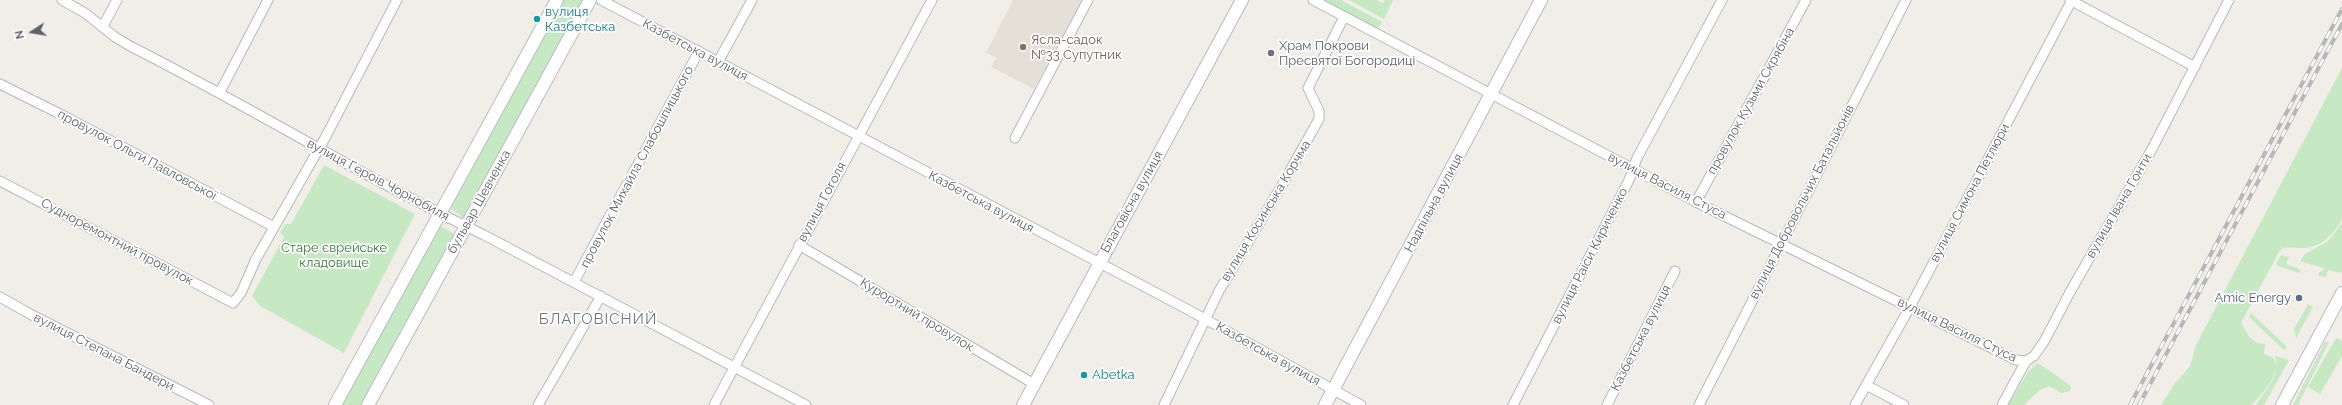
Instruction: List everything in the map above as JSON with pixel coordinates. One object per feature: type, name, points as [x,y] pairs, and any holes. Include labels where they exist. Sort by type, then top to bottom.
[{"type":"main road","points":[[335,405],[557,0]]},
{"type":"main road","name":"бульвар Шевченка","points":[[368,405],[590,0]]},
{"type":"main road","name":"Благовісна вулиця","points":[[1023,405],[1242,0]]},
{"type":"main road","name":"Надпільна вулиця","points":[[1325,405],[1541,0]]},
{"type":"main road","points":[[2282,405],[2342,293]]},
{"type":"street","name":"вулиця Героїв Чорнобиля","points":[[62,0],[103,26],[121,41],[220,92],[319,149],[439,214],[466,226],[601,296],[806,405]]},
{"type":"street","points":[[103,26],[117,0]]},
{"type":"street","points":[[220,92],[268,0]]},
{"type":"street","points":[[274,227],[319,149],[397,0]]},
{"type":"street","name":"Казбетська вулиця","points":[[601,0],[1205,319],[1361,405]]},
{"type":"street","points":[[718,62],[752,0]]},
{"type":"street","name":"вулиця Гоголя","points":[[714,405],[857,136],[932,0]]},
{"type":"street","points":[[1015,138],[1088,0]]},
{"type":"street","name":"вулиця Василя Стуса","points":[[1313,0],[1696,202],[2011,358],[2026,361]]},
{"type":"street","name":"вулиця Раїси Кириченко","points":[[1513,405],[1633,169],[1637,158],[1722,0]]},
{"type":"street","name":"провулок Кузьми Скрябіна","points":[[1696,202],[1806,0]]},
{"type":"street","name":"вулиця Добровольчих Батальйонів","points":[[1699,405],[1906,0]]},
{"type":"street","points":[[2071,0],[2195,67]]},
{"type":"street","name":"вулиця Симона Петлюри","points":[[1855,405],[1910,307],[2071,0]]},
{"type":"street","name":"вулиця Івана Гонти","points":[[2002,405],[2026,361],[2034,356],[2045,340],[2073,285],[2152,149],[2229,0]]},
{"type":"street","name":"вулиця Косинська Корчма","points":[[1164,405],[1219,291],[1319,119],[1319,110],[1308,88],[1344,17]]},
{"type":"street","name":"провулок Михайла Слабошпицького","points":[[574,282],[699,51]]},
{"type":"street","name":"провулок Ольги Павловської","points":[[0,84],[66,117],[274,227]]},
{"type":"street","name":"Судноремонтний провулок","points":[[0,181],[234,303],[242,291],[274,227]]},
{"type":"street","name":"Курортний провулок","points":[[799,245],[1034,384]]},
{"type":"street","name":"Казбетська вулиця","points":[[1607,405],[1675,270]]},
{"type":"street","points":[[538,405],[601,296]]},
{"type":"street","name":"вулиця Степана Бандери","points":[[0,297],[30,314],[209,405]]},
{"type":"street","points":[[1866,385],[1904,405]]},
{"type":"shaded area","name":"Ясла-садок №33 Супутник","points":[[1013,0],[1082,0],[1034,89],[991,67],[997,58],[986,53]]},
{"type":"green space","points":[[562,0],[582,0],[583,2],[464,217],[462,217],[449,207]]},
{"type":"green space","points":[[1321,0],[1341,0],[1382,22],[1379,27],[1374,28]]},
{"type":"green space","points":[[1349,0],[1377,0],[1383,3],[1385,0],[1393,0],[1384,19]]},
{"type":"green space","points":[[2342,68],[2342,220],[2334,232],[2319,244],[2306,248],[2286,248],[2280,250],[2242,321],[2242,325],[2250,338],[2257,343],[2265,344],[2264,354],[2275,360],[2275,372],[2269,385],[2251,405],[2161,405],[2173,386],[2190,366],[2196,345]]},
{"type":"green space","name":"Старе єврейське кладовище","points":[[324,165],[415,214],[344,353],[260,306],[252,296],[284,237],[280,232],[285,224],[291,224]]},
{"type":"green space","points":[[2342,223],[2342,271],[2341,273],[2328,270],[2326,277],[2319,276],[2318,273],[2326,269],[2300,261],[2305,254],[2328,241]]},
{"type":"green space","points":[[440,226],[455,234],[363,405],[340,405]]},
{"type":"green space","points":[[2281,255],[2289,257],[2286,264],[2301,270],[2299,273],[2276,265]]},
{"type":"green space","points":[[2308,304],[2313,307],[2296,338],[2294,329]]},
{"type":"green space","points":[[2251,313],[2287,347],[2284,350],[2249,317]]},
{"type":"green space","points":[[2336,338],[2342,341],[2342,356],[2320,394],[2308,387]]},
{"type":"green space","points":[[2325,342],[2329,342],[2298,405],[2293,405]]},
{"type":"green space","points":[[2275,356],[2289,360],[2264,405],[2256,405],[2268,388],[2274,376],[2276,370]]},
{"type":"green space","points":[[2036,364],[2040,364],[2071,386],[2070,391],[2061,393],[2049,386],[2040,390],[2024,405],[2008,405],[2028,372]]},
{"type":"railway","points":[[2130,405],[2342,9]]},
{"type":"railway","points":[[2139,405],[2342,24]]},
{"type":"place","name":"вулиця Казбетська","points":[[537,19]]},
{"type":"place","name":"Ясла-садок №33 Супутник","points":[[1023,47]]},
{"type":"place","name":"Храм Покрови Пресвятої Богородиці","points":[[1271,53]]},
{"type":"place","name":"Amic Energy","points":[[2299,298]]},
{"type":"place","name":"Abetka","points":[[1084,375]]},
{"type":"district","name":"БЛАГОВІСНИЙ","points":[[598,319]]}]
